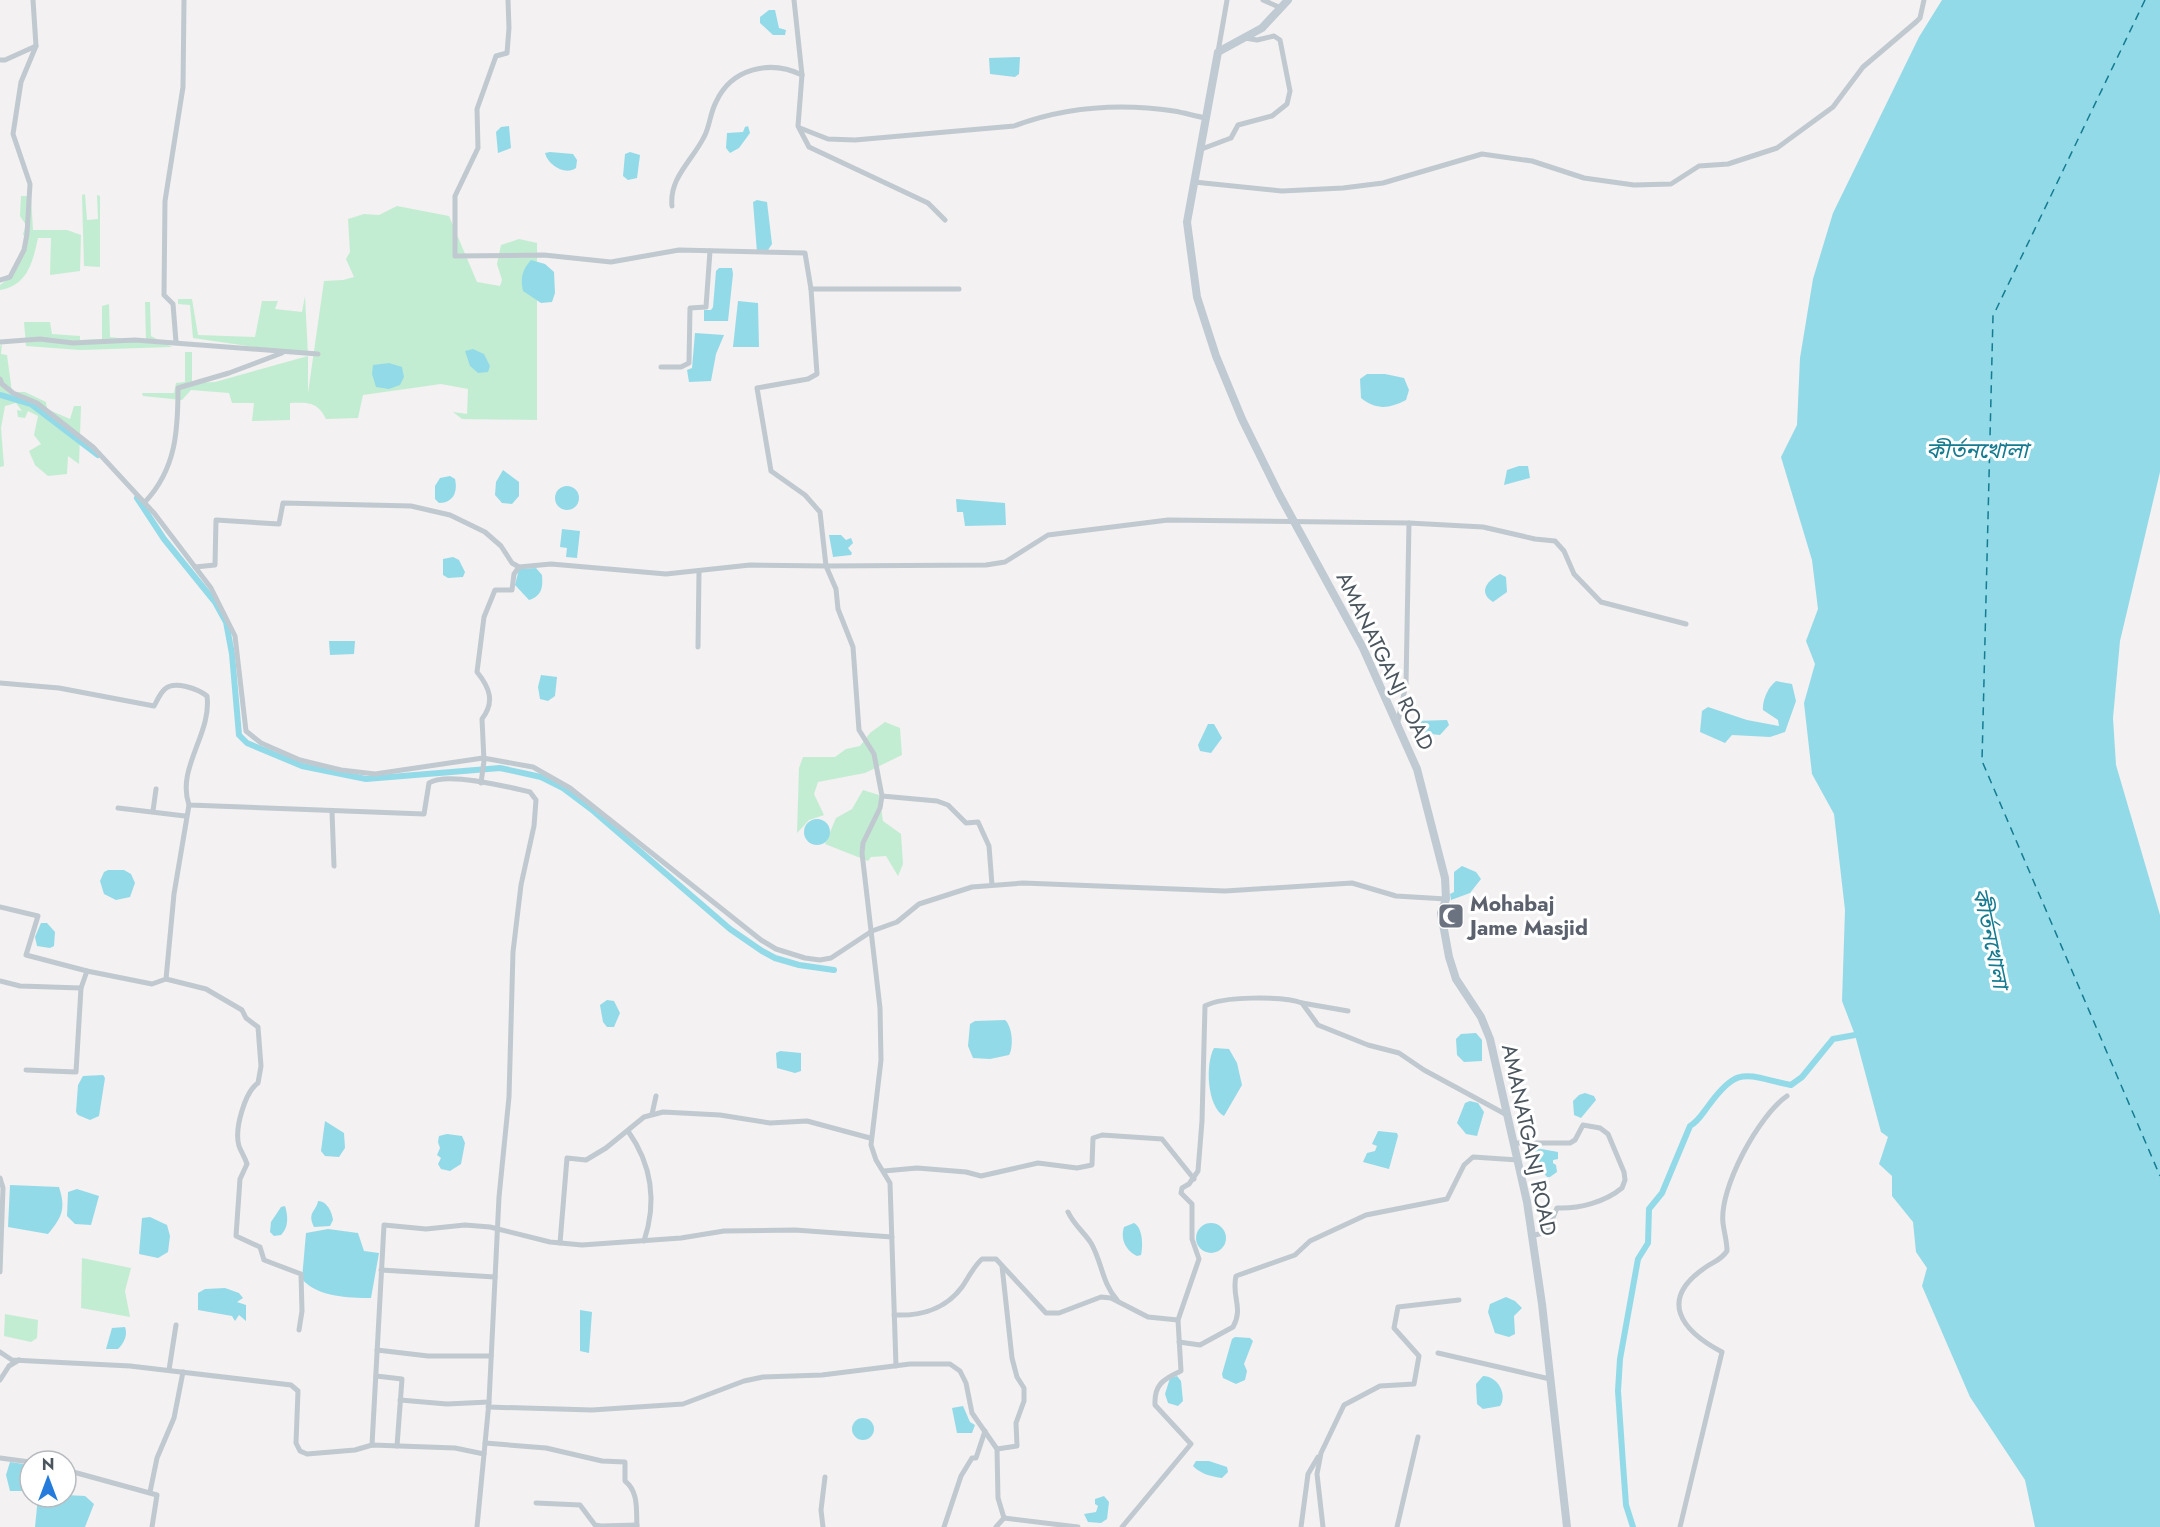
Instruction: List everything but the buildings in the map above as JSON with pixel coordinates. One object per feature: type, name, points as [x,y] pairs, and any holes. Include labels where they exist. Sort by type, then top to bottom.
[{"type":"main road","points":[[1218,52],[1262,28],[1288,0]]},
{"type":"main road","name":"AMANATGANJ ROAD","points":[[1218,52],[1187,222],[1197,297],[1216,356],[1242,419],[1294,521],[1340,603],[1398,721],[1417,769],[1444,878],[1446,899],[1441,913],[1449,957],[1456,979],[1481,1017],[1490,1039],[1527,1202],[1567,1527]]},
{"type":"street","points":[[0,280],[10,277],[24,250],[27,234],[30,184],[14,145],[13,134],[21,82],[36,46],[33,0]]},
{"type":"street","points":[[176,342],[173,304],[164,294],[165,201],[183,87],[184,0]]},
{"type":"street","points":[[508,0],[507,53],[496,56],[477,109],[478,148],[455,196],[455,255],[544,255],[611,261],[679,250],[805,253],[817,374],[808,379],[758,388],[771,471],[805,495],[820,512],[826,566],[836,589],[838,609],[853,647],[859,730],[874,754],[882,796],[880,808],[863,843],[862,853],[872,948],[879,983],[881,1050],[870,1138],[872,1152],[890,1183],[896,1366]]},
{"type":"street","points":[[794,0],[802,75],[800,128],[809,147],[928,203],[945,220]]},
{"type":"street","points":[[1218,52],[1227,0]]},
{"type":"street","points":[[1263,0],[1281,8]]},
{"type":"street","points":[[1194,182],[1282,191],[1343,188],[1383,183],[1482,154],[1532,161],[1584,178],[1634,185],[1671,184],[1699,166],[1728,164],[1777,148],[1797,134],[1833,107],[1863,67],[1920,18],[1924,0]]},
{"type":"street","points":[[1199,150],[1228,140],[1238,125],[1272,116],[1287,104],[1290,91],[1284,49],[1280,40],[1274,36],[1257,40],[1245,38]]},
{"type":"street","points":[[0,60],[36,46]]},
{"type":"street","points":[[672,206],[670,192],[704,137],[715,103],[725,85],[746,71],[759,68],[786,70],[802,75]]},
{"type":"street","points":[[800,128],[828,139],[855,140],[1014,126],[1038,117],[1096,106],[1174,111],[1206,118]]},
{"type":"street","points":[[661,367],[681,367],[689,363],[690,308],[706,307],[710,251]]},
{"type":"street","points":[[810,289],[959,289]]},
{"type":"street","points":[[0,342],[40,339],[73,343],[135,340],[318,354]]},
{"type":"street","points":[[145,502],[153,493],[174,455],[178,388],[229,373],[282,352]]},
{"type":"street","points":[[0,379],[2,384],[13,393],[37,403],[76,431],[145,502],[195,567],[220,604],[235,636],[246,731],[261,743],[300,760],[341,770],[375,774],[484,759],[533,767],[570,788],[761,940],[777,949],[805,958],[831,958],[872,931],[897,922],[920,904],[972,887],[992,885],[1023,883],[1225,891],[1352,883],[1396,896],[1446,899]]},
{"type":"street","points":[[195,567],[215,565],[216,520],[279,524],[283,503],[411,506],[450,515],[485,532],[501,546],[512,563],[519,567],[550,564],[666,574],[750,565],[986,565],[1005,562],[1048,534],[1168,520],[1409,523],[1483,527],[1535,539],[1555,541],[1564,551],[1574,574],[1601,602],[1686,624]]},
{"type":"street","points":[[1398,721],[1406,684],[1409,523]]},
{"type":"street","points":[[481,783],[484,759],[482,719],[487,712],[491,697],[487,684],[477,672],[484,617],[495,590],[512,590],[514,574],[519,567]]},
{"type":"street","points":[[698,647],[699,572]]},
{"type":"street","points":[[0,683],[59,688],[154,706],[166,687],[192,687],[207,696],[208,716],[189,769],[185,794],[189,805],[185,816],[174,894],[166,979]]},
{"type":"street","points":[[189,805],[424,814],[429,783],[455,779],[530,792],[536,800],[534,826],[521,885],[513,952],[509,1096],[498,1231],[488,1405],[477,1527]]},
{"type":"street","points":[[153,811],[156,789]]},
{"type":"street","points":[[882,796],[938,801],[948,805],[966,823],[978,822],[989,846],[992,885]]},
{"type":"street","points":[[118,808],[185,816]]},
{"type":"street","points":[[332,811],[334,866]]},
{"type":"street","points":[[0,907],[38,916],[26,955],[87,971],[152,984],[166,979],[206,989],[242,1010],[246,1018],[258,1027],[261,1066],[258,1083],[249,1089],[246,1096],[238,1135],[239,1146],[246,1164],[240,1179],[237,1236],[260,1247],[264,1260],[301,1274],[302,1311],[299,1330]]},
{"type":"street","points":[[26,1070],[76,1072],[81,988],[87,971]]},
{"type":"street","points":[[0,981],[20,986],[81,988]]},
{"type":"street","points":[[1122,1527],[1191,1444],[1155,1405],[1155,1391],[1164,1379],[1181,1371],[1178,1320],[1199,1259],[1192,1239],[1192,1204],[1181,1193],[1182,1188],[1194,1179],[1198,1171],[1202,1121],[1205,1006],[1259,998],[1282,998],[1348,1011]]},
{"type":"street","points":[[1302,1003],[1318,1025],[1368,1045],[1399,1053],[1424,1070],[1507,1115]]},
{"type":"street","points":[[652,1114],[656,1096]]},
{"type":"street","points":[[1680,1527],[1722,1352],[1695,1336],[1682,1321],[1677,1306],[1682,1291],[1705,1268],[1720,1260],[1727,1251],[1722,1223],[1734,1174],[1759,1128],[1776,1103],[1787,1096]]},
{"type":"street","points":[[560,1243],[567,1158],[586,1160],[652,1114],[694,1112],[783,1124],[807,1121],[870,1138]]},
{"type":"street","points":[[1514,1143],[1570,1143],[1575,1140],[1583,1125],[1600,1128],[1608,1134],[1625,1180],[1622,1188],[1602,1200],[1578,1207],[1557,1208],[1547,1232],[1531,1236]]},
{"type":"street","points":[[628,1131],[646,1162],[652,1189],[651,1209],[644,1241]]},
{"type":"street","points":[[884,1171],[917,1168],[966,1172],[981,1176],[1038,1163],[1077,1168],[1092,1165],[1093,1138],[1102,1135],[1162,1139],[1194,1179]]},
{"type":"street","points":[[1179,1341],[1200,1345],[1233,1327],[1239,1309],[1234,1295],[1236,1276],[1295,1255],[1310,1241],[1366,1215],[1447,1199],[1464,1165],[1473,1157],[1518,1160]]},
{"type":"street","points":[[0,1178],[3,1188],[0,1272]]},
{"type":"street","points":[[1068,1212],[1073,1224],[1090,1242],[1110,1292],[1122,1306]]},
{"type":"street","points":[[372,1445],[384,1225],[426,1229],[465,1225],[490,1227],[498,1231],[582,1245],[644,1241],[724,1231],[795,1230],[892,1237]]},
{"type":"street","points":[[894,1315],[921,1316],[953,1297],[982,1259],[996,1259],[1046,1313],[1059,1313],[1101,1297],[1111,1298],[1122,1306],[1148,1317],[1178,1320]]},
{"type":"street","points":[[997,1449],[1017,1446],[1016,1423],[1023,1401],[1024,1388],[1017,1377],[1012,1358],[1002,1265]]},
{"type":"street","points":[[381,1270],[495,1277]]},
{"type":"street","points":[[1300,1527],[1308,1474],[1321,1453],[1344,1405],[1380,1386],[1414,1384],[1419,1356],[1394,1328],[1398,1307],[1459,1300]]},
{"type":"street","points":[[169,1370],[176,1325]]},
{"type":"street","points":[[377,1350],[428,1356],[491,1356]]},
{"type":"street","points":[[0,1352],[7,1359],[169,1370],[291,1385],[298,1391],[296,1443],[300,1451],[307,1454],[355,1450],[372,1445],[455,1449],[484,1454]]},
{"type":"street","points":[[1438,1353],[1550,1379]]},
{"type":"street","points":[[0,1380],[9,1366],[19,1360]]},
{"type":"street","points":[[400,1400],[592,1410],[683,1404],[744,1381],[896,1366],[950,1364],[960,1371],[966,1383],[972,1413],[997,1449],[998,1497],[1004,1518]]},
{"type":"street","points":[[150,1492],[157,1458],[174,1418],[183,1372]]},
{"type":"street","points":[[376,1376],[402,1379],[397,1446]]},
{"type":"street","points":[[944,1527],[961,1476],[972,1458],[976,1458],[985,1431]]},
{"type":"street","points":[[1397,1527],[1418,1437]]},
{"type":"street","points":[[485,1443],[546,1448],[602,1461],[625,1462],[625,1481],[633,1487],[636,1495],[637,1526],[596,1525],[580,1505],[536,1503]]},
{"type":"street","points":[[1321,1453],[1317,1489],[1323,1527]]},
{"type":"street","points":[[0,1458],[18,1460]]},
{"type":"street","points":[[78,1473],[150,1492],[159,1497],[152,1527]]},
{"type":"street","points":[[823,1527],[821,1510],[825,1477]]},
{"type":"street","points":[[996,1527],[1004,1518]]},
{"type":"street","points":[[1004,1518],[1078,1527]]},
{"type":"green space","points":[[85,194],[87,220],[98,219],[97,195],[100,196],[100,267],[84,266],[82,195]]},
{"type":"green space","points":[[21,196],[31,196],[33,230],[67,230],[81,235],[80,271],[50,275],[51,238],[38,238],[31,264],[23,278],[17,284],[0,290],[0,285],[10,276],[26,250],[23,234],[26,225],[20,216]]},
{"type":"green space","points":[[397,206],[449,216],[477,282],[500,286],[502,280],[497,264],[501,245],[519,239],[537,243],[537,420],[462,419],[453,412],[467,414],[468,389],[441,384],[363,395],[358,418],[326,419],[320,409],[312,404],[290,403],[290,420],[252,421],[254,403],[232,403],[229,393],[191,390],[182,400],[143,396],[142,393],[174,393],[176,383],[185,382],[185,352],[192,352],[192,383],[215,382],[308,356],[308,393],[324,281],[354,277],[346,259],[350,252],[348,219],[364,214],[379,215]]},
{"type":"green space","points":[[305,296],[308,355],[193,338],[190,305],[178,304],[178,299],[192,299],[198,335],[255,337],[262,301],[278,301],[275,309],[302,312]]},
{"type":"green space","points":[[145,302],[150,302],[151,336],[172,347],[80,350],[26,346],[24,322],[50,322],[52,334],[80,336],[80,340],[102,339],[102,306],[109,304],[110,337],[146,341]]},
{"type":"green space","points":[[2,344],[1,354],[7,355],[12,392],[25,392],[46,402],[47,409],[70,419],[74,406],[81,406],[79,464],[68,456],[67,474],[48,476],[35,465],[29,451],[41,444],[34,435],[38,416],[28,411],[25,418],[18,417],[17,410],[22,411],[16,403],[5,406],[1,428],[4,466],[0,467],[0,346]]},
{"type":"green space","points":[[885,722],[900,728],[902,755],[865,773],[818,782],[814,794],[824,815],[809,820],[797,833],[799,768],[803,757],[835,757],[846,749],[860,746],[870,733]]},
{"type":"green space","points":[[863,790],[879,795],[883,821],[901,834],[903,864],[898,876],[886,856],[871,857],[868,861],[825,844],[836,818],[852,809]]},
{"type":"green space","points":[[82,1258],[131,1268],[125,1291],[130,1317],[81,1308]]},
{"type":"green space","points":[[5,1314],[38,1320],[37,1338],[31,1342],[4,1336]]},
{"type":"water","name":"কীর্তনখোলা","points":[[1942,0],[2160,0],[2160,472],[2120,641],[2113,718],[2116,765],[2160,915],[2160,1527],[2035,1527],[2025,1480],[1970,1397],[1922,1286],[1927,1268],[1916,1252],[1913,1222],[1892,1196],[1892,1176],[1879,1164],[1888,1137],[1881,1132],[1855,1035],[1842,1001],[1845,910],[1834,814],[1812,774],[1804,703],[1815,664],[1806,641],[1818,609],[1812,560],[1781,457],[1797,425],[1800,358],[1813,279],[1833,213],[1919,37]]},
{"type":"water","points":[[769,10],[775,10],[779,28],[786,30],[785,35],[773,35],[760,23],[760,17]]},
{"type":"water","points":[[1020,57],[1019,74],[1015,77],[990,74],[989,58]]},
{"type":"water","points":[[509,126],[511,148],[498,153],[496,132],[501,127]]},
{"type":"water","points":[[748,126],[750,133],[739,148],[730,153],[726,148],[727,133],[743,132]]},
{"type":"water","points":[[630,152],[640,155],[637,178],[628,180],[623,176],[625,154]]},
{"type":"water","points":[[545,153],[573,154],[577,160],[576,168],[567,171],[553,165]]},
{"type":"water","points":[[757,200],[767,202],[772,244],[768,250],[757,252],[753,202]]},
{"type":"water","points":[[531,260],[545,264],[554,272],[555,293],[552,302],[541,303],[523,291],[522,274]]},
{"type":"water","points":[[719,268],[732,268],[728,321],[704,321],[704,310],[711,310],[713,307],[716,271]]},
{"type":"water","points":[[738,301],[758,303],[759,347],[733,347]]},
{"type":"water","points":[[695,333],[724,335],[716,354],[711,381],[689,382],[687,370],[692,368]]},
{"type":"water","points":[[473,349],[484,354],[490,366],[488,372],[478,373],[470,366],[465,351]]},
{"type":"water","points":[[389,363],[402,367],[404,377],[400,385],[389,389],[376,387],[372,374],[373,365]]},
{"type":"water","points":[[1367,374],[1385,374],[1404,378],[1409,390],[1406,400],[1383,407],[1372,405],[1361,398],[1360,379]]},
{"type":"water","points":[[1528,466],[1530,478],[1504,485],[1507,470]]},
{"type":"water","points":[[503,470],[519,482],[519,496],[512,504],[502,503],[495,495],[496,482]]},
{"type":"water","points":[[450,476],[455,479],[455,492],[451,499],[439,503],[435,499],[435,486],[440,478]]},
{"type":"water","points":[[567,486],[575,490],[579,498],[575,506],[567,510],[559,506],[555,498],[559,490]]},
{"type":"water","points":[[956,499],[1005,503],[1006,525],[965,526],[963,512],[957,512]]},
{"type":"water","points":[[562,529],[580,531],[577,558],[566,557],[567,548],[560,547]]},
{"type":"water","points":[[829,535],[841,535],[846,540],[851,538],[853,543],[848,548],[851,555],[833,557]]},
{"type":"water","points":[[453,557],[459,560],[465,572],[463,577],[448,578],[443,575],[443,559]]},
{"type":"water","points":[[536,568],[542,575],[542,587],[537,596],[529,600],[515,585],[519,569]]},
{"type":"water","points":[[1500,574],[1506,577],[1507,592],[1493,602],[1486,594],[1486,586]]},
{"type":"water","points":[[329,641],[355,641],[354,654],[330,655]]},
{"type":"water","points":[[541,675],[557,677],[555,696],[548,701],[540,699],[538,687]]},
{"type":"water","points":[[1776,681],[1792,684],[1796,701],[1785,732],[1770,737],[1732,735],[1725,743],[1700,732],[1702,711],[1708,707],[1747,720],[1779,726],[1778,720],[1763,710],[1766,694]]},
{"type":"water","points":[[1447,720],[1449,725],[1440,735],[1422,733],[1414,726],[1415,721]]},
{"type":"water","points":[[1208,724],[1214,724],[1222,738],[1211,753],[1200,751],[1198,745]]},
{"type":"water","points":[[817,819],[826,823],[830,832],[826,841],[817,845],[808,841],[804,832],[808,823]]},
{"type":"water","points":[[1462,866],[1476,872],[1481,879],[1470,893],[1451,900],[1450,894],[1454,892],[1454,872]]},
{"type":"water","points":[[124,870],[131,874],[135,883],[130,897],[116,900],[104,894],[100,881],[104,872]]},
{"type":"water","points":[[41,923],[47,923],[55,932],[54,946],[50,948],[37,946],[35,937]]},
{"type":"water","points":[[607,1000],[614,1001],[620,1013],[614,1027],[607,1027],[603,1022],[600,1005]]},
{"type":"water","points":[[1005,1020],[1012,1036],[1009,1055],[990,1059],[973,1058],[968,1046],[970,1024],[975,1021]]},
{"type":"water","points":[[1476,1033],[1482,1040],[1482,1061],[1464,1062],[1457,1055],[1456,1039],[1461,1034]]},
{"type":"water","points":[[1214,1048],[1229,1049],[1237,1063],[1242,1085],[1224,1116],[1214,1104],[1209,1085],[1209,1064]]},
{"type":"water","points":[[780,1051],[801,1053],[801,1071],[795,1073],[777,1068],[776,1053]]},
{"type":"water","points":[[103,1075],[105,1078],[99,1116],[90,1120],[78,1115],[76,1112],[78,1085],[83,1076]]},
{"type":"water","points":[[1585,1093],[1594,1096],[1596,1100],[1581,1118],[1574,1115],[1573,1101]]},
{"type":"water","points":[[1470,1101],[1478,1103],[1484,1112],[1477,1136],[1466,1134],[1457,1123],[1465,1103]]},
{"type":"water","points":[[325,1121],[344,1133],[345,1148],[339,1157],[325,1156],[321,1151]]},
{"type":"water","points":[[1378,1131],[1397,1133],[1398,1136],[1389,1169],[1363,1162],[1367,1153],[1375,1151],[1377,1146],[1372,1144]]},
{"type":"water","points":[[447,1134],[462,1136],[465,1143],[461,1164],[450,1171],[441,1169],[438,1164],[441,1158],[437,1155],[440,1148],[439,1136]]},
{"type":"water","points":[[1536,1148],[1558,1152],[1558,1159],[1553,1160],[1557,1172],[1550,1177],[1547,1177],[1532,1159],[1532,1152]]},
{"type":"water","points":[[10,1185],[59,1187],[62,1201],[61,1212],[57,1223],[48,1234],[8,1227]]},
{"type":"water","points":[[77,1189],[99,1196],[91,1225],[75,1224],[67,1216],[68,1192]]},
{"type":"water","points":[[318,1201],[324,1203],[330,1210],[333,1220],[330,1226],[314,1227],[311,1218]]},
{"type":"water","points":[[285,1206],[287,1225],[281,1235],[274,1236],[270,1232],[271,1222],[281,1207]]},
{"type":"water","points":[[150,1217],[167,1225],[170,1236],[168,1252],[158,1258],[139,1254],[142,1218]]},
{"type":"water","points":[[1134,1223],[1142,1238],[1141,1255],[1137,1256],[1127,1248],[1123,1240],[1124,1227]]},
{"type":"water","points":[[1211,1223],[1222,1227],[1226,1238],[1222,1249],[1211,1253],[1200,1249],[1196,1238],[1200,1227]]},
{"type":"water","points":[[328,1229],[358,1233],[364,1251],[379,1253],[371,1298],[343,1297],[325,1293],[316,1290],[302,1279],[306,1233]]},
{"type":"water","points":[[225,1288],[239,1293],[243,1298],[237,1302],[246,1305],[246,1321],[239,1315],[235,1321],[232,1316],[198,1310],[198,1293],[205,1289]]},
{"type":"water","points":[[1506,1297],[1515,1301],[1522,1308],[1514,1316],[1515,1334],[1509,1337],[1495,1333],[1488,1312],[1490,1304]]},
{"type":"water","points":[[580,1310],[592,1312],[589,1353],[580,1351]]},
{"type":"water","points":[[125,1327],[126,1336],[120,1347],[106,1349],[112,1328]]},
{"type":"water","points":[[1235,1337],[1250,1338],[1253,1341],[1244,1364],[1247,1371],[1245,1380],[1236,1384],[1223,1378],[1222,1374],[1232,1339]]},
{"type":"water","points":[[1177,1376],[1181,1381],[1183,1401],[1178,1406],[1168,1403],[1165,1394],[1170,1378]]},
{"type":"water","points":[[1483,1376],[1493,1379],[1500,1386],[1503,1396],[1500,1406],[1483,1409],[1477,1404],[1476,1384]]},
{"type":"water","points":[[963,1406],[970,1422],[975,1425],[972,1433],[957,1433],[952,1408]]},
{"type":"water","points":[[859,1418],[867,1418],[874,1425],[874,1433],[867,1440],[859,1440],[852,1433],[852,1425]]},
{"type":"water","points":[[1196,1461],[1209,1461],[1227,1467],[1228,1472],[1222,1478],[1207,1475],[1193,1466]]},
{"type":"water","points":[[10,1462],[18,1463],[18,1491],[10,1491],[6,1475]]},
{"type":"water","points":[[78,1496],[85,1496],[94,1504],[85,1527],[35,1527],[37,1509],[78,1509]]},
{"type":"water","points":[[1104,1496],[1109,1502],[1107,1519],[1101,1523],[1088,1522],[1084,1514],[1096,1512],[1098,1506],[1095,1504],[1095,1499]]},
{"type":"waterway","points":[[0,395],[31,404],[98,455]]},
{"type":"waterway","points":[[137,498],[164,539],[215,602],[226,622],[232,654],[239,735],[247,743],[302,766],[366,779],[500,768],[541,777],[563,788],[591,809],[730,929],[762,951],[775,958],[799,965],[834,970]]},
{"type":"waterway","points":[[1633,1527],[1626,1505],[1618,1391],[1620,1359],[1638,1259],[1648,1243],[1649,1209],[1662,1193],[1690,1126],[1698,1120],[1728,1083],[1744,1076],[1791,1085],[1802,1077],[1833,1039],[1855,1035]]},
{"type":"ferry route","points":[[2145,0],[1993,316],[1982,761],[2160,1176]]},
{"type":"place","name":"Mohabaj Jame Masjid","points":[[1451,916]]}]
